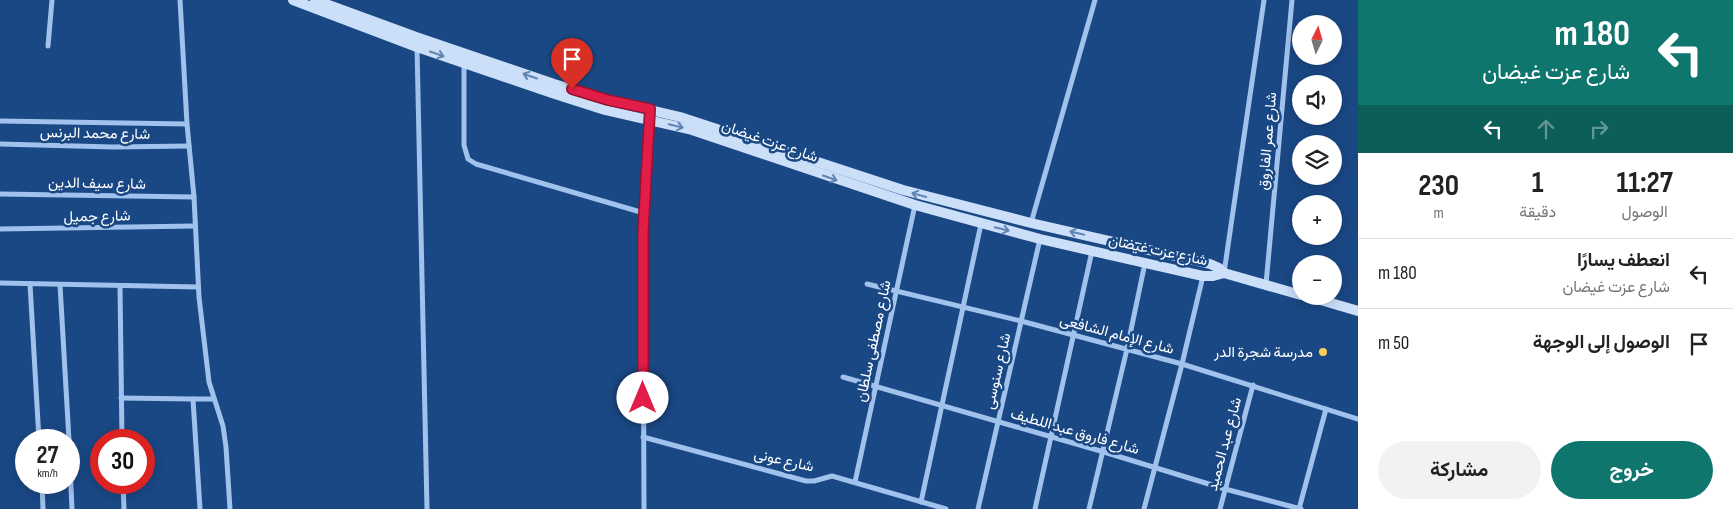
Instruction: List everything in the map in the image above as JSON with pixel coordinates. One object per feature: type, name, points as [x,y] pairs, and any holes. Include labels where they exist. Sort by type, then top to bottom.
[{"type":"street","points":[[48,46],[52,0]]},
{"type":"street","points":[[180,0],[194,197],[198,287],[206,367],[213,399],[223,426],[230,509]]},
{"type":"street","name":"شارع عزت غيضان","points":[[293,0],[417,42],[563,87],[710,126],[903,190],[1032,223],[1210,264],[1219,268],[1224,273],[1203,276],[1040,239],[915,205],[692,130],[605,110],[464,63],[417,42],[315,0]]},
{"type":"street","points":[[1032,223],[1094,0]]},
{"type":"street","points":[[1264,0],[1224,273],[1292,291]]},
{"type":"street","name":"شارع عمر الفاروق","points":[[1266,284],[1292,0]]},
{"type":"street","points":[[417,42],[427,509]]},
{"type":"street","points":[[464,63],[464,145],[468,159],[476,164],[644,213]]},
{"type":"street","points":[[644,509],[642,238],[650,109]]},
{"type":"street","points":[[0,122],[188,124]]},
{"type":"street","name":"شارع محمد البرنس","points":[[0,144],[113,147],[189,146]]},
{"type":"street","name":"شارع سيف الدين","points":[[0,194],[194,197]]},
{"type":"street","name":"شارع مصطفى سلطان","points":[[855,482],[915,205]]},
{"type":"street","points":[[921,502],[981,224]]},
{"type":"street","name":"شارع جميل","points":[[0,230],[195,226]]},
{"type":"street","name":"شارع سنوسى","points":[[978,509],[1040,239]]},
{"type":"street","points":[[1035,509],[1092,251]]},
{"type":"street","points":[[1089,509],[1104,452],[1145,263]]},
{"type":"street","points":[[1144,509],[1203,276]]},
{"type":"street","points":[[0,283],[198,287]]},
{"type":"street","points":[[30,284],[38,429]]},
{"type":"street","name":"شارع الإمام الشافعى","points":[[868,284],[1022,321],[1182,364],[1358,419]]},
{"type":"street","points":[[60,285],[68,429]]},
{"type":"street","points":[[120,286],[122,429]]},
{"type":"street","points":[[1338,305],[1358,311]]},
{"type":"street","name":"شارع فاروق عبد اللطيف","points":[[843,377],[1300,509]]},
{"type":"street","name":"شارع عبد الحميد","points":[[1220,509],[1253,385]]},
{"type":"street","points":[[121,398],[213,399]]},
{"type":"street","points":[[193,399],[200,509]]},
{"type":"street","points":[[1300,509],[1326,409]]},
{"type":"street","name":"شارع عونى","points":[[643,437],[806,481],[814,482],[832,476],[946,509]]},
{"type":"street","points":[[42,494],[43,509]]},
{"type":"street","points":[[71,494],[72,509]]},
{"type":"street","points":[[123,494],[124,509]]},
{"type":"place","name":"مدرسة شجرة الدر","points":[[1323,352]]},
{"type":"route","points":[[572,89],[608,100],[650,109],[643,233],[643,398]]}]
